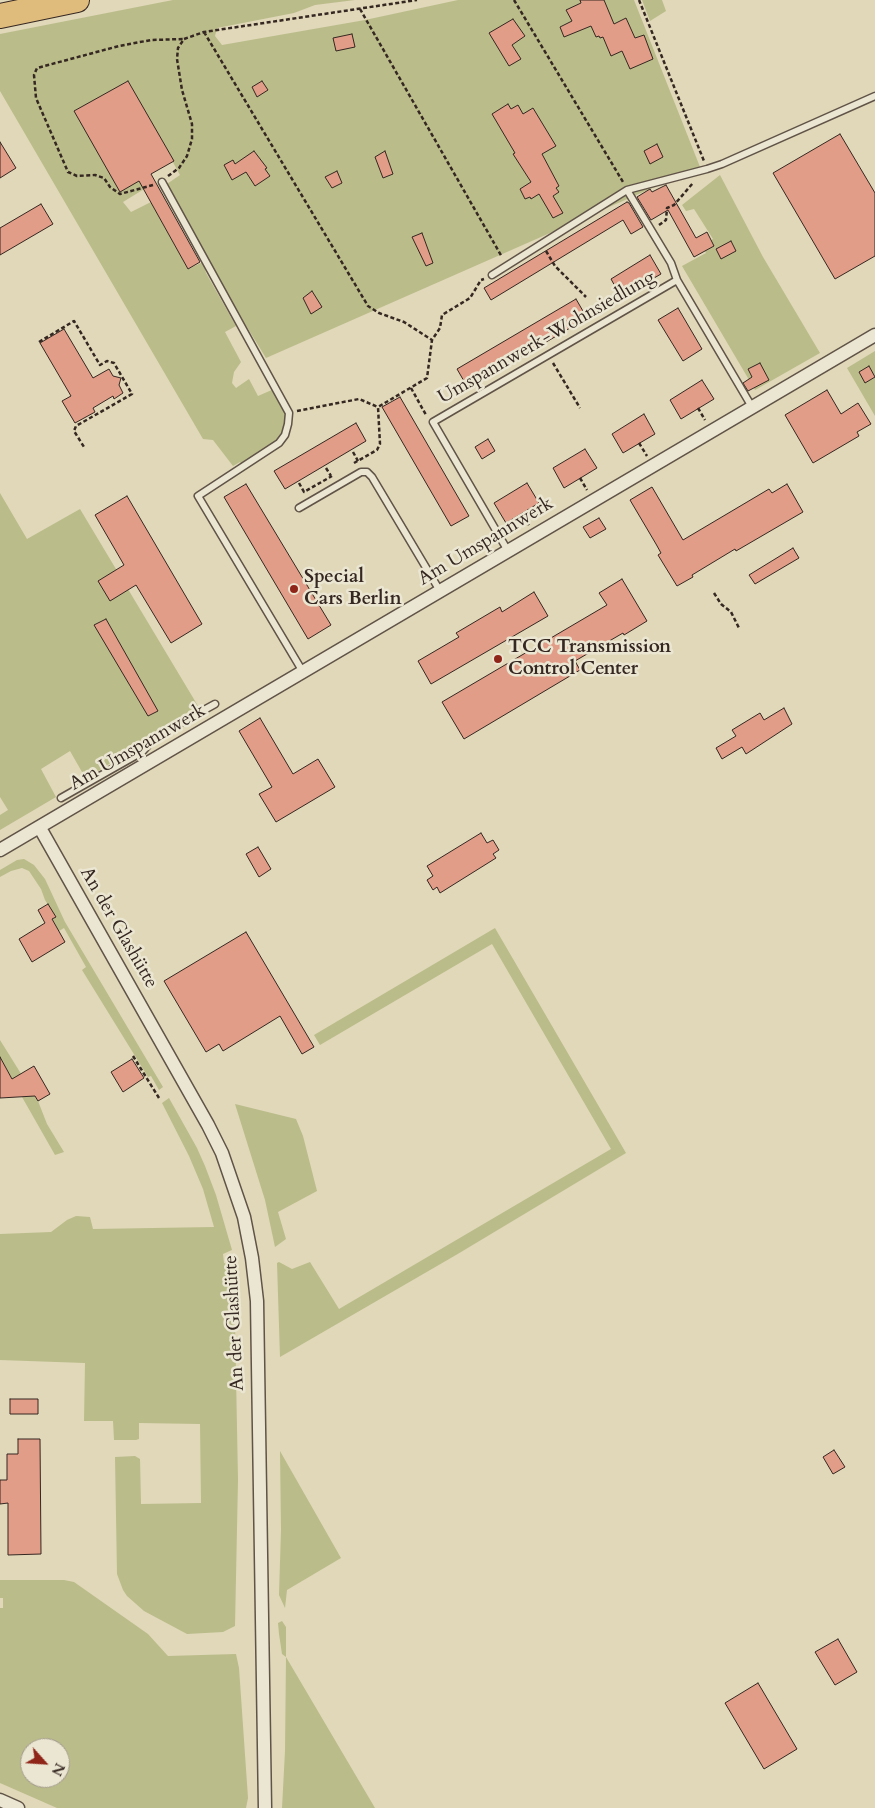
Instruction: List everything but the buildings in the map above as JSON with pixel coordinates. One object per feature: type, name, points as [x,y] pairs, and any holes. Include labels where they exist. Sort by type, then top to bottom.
[{"type":"highway","points":[[0,16],[77,0]]},
{"type":"street","name":"Am Umspannwerk","points":[[0,850],[875,336]]},
{"type":"street","name":"An der Glashütte","points":[[40,828],[208,1125],[222,1153],[244,1217],[252,1258],[257,1301],[265,1808]]},
{"type":"street","points":[[0,1800],[18,1808]]},
{"type":"lane","points":[[492,275],[628,190],[660,180],[704,170],[875,96]]},
{"type":"lane","points":[[162,182],[289,413],[285,435],[279,443],[198,496],[304,672]]},
{"type":"lane","points":[[628,190],[671,263],[677,280]]},
{"type":"lane","name":"Umspannwerk-Wohnsiedlung","points":[[508,551],[433,422],[677,280],[752,407]]},
{"type":"lane","points":[[298,508],[361,472],[367,472],[372,476],[440,592]]},
{"type":"lane","points":[[61,798],[142,752],[153,740],[172,727],[215,704]]},
{"type":"path","points":[[184,39],[178,48],[177,60],[182,90],[192,124],[192,139],[187,156],[179,168],[162,182],[120,194],[110,187],[104,178],[95,175],[77,176],[68,172],[36,98],[34,75],[37,68],[119,46],[151,40],[184,39],[204,32],[417,0]]},
{"type":"path","points":[[514,0],[628,190]]},
{"type":"path","points":[[639,0],[704,170],[683,196],[674,205],[667,208],[666,220],[652,230]]},
{"type":"path","points":[[360,9],[506,265]]},
{"type":"path","points":[[204,32],[368,306],[379,313],[404,322],[432,340]]},
{"type":"path","points":[[541,244],[555,266],[586,297]]},
{"type":"path","points":[[378,407],[427,378],[432,340],[440,328],[442,315],[470,298],[481,280],[492,275]]},
{"type":"path","points":[[39,342],[74,321],[100,365],[108,361],[114,363],[132,394],[76,426],[74,431],[84,447]]},
{"type":"path","points":[[548,356],[580,408]]},
{"type":"path","points":[[411,388],[428,418],[433,422]]},
{"type":"path","points":[[289,413],[359,399],[378,407]]},
{"type":"path","points":[[351,465],[377,450],[380,444],[378,407]]},
{"type":"path","points":[[698,408],[707,424]]},
{"type":"path","points":[[639,443],[649,459]]},
{"type":"path","points":[[353,452],[358,461]]},
{"type":"path","points":[[326,468],[331,476]]},
{"type":"path","points":[[299,483],[304,492],[338,472]]},
{"type":"path","points":[[580,478],[589,494]]},
{"type":"path","points":[[522,513],[532,529]]},
{"type":"path","points":[[714,593],[721,604],[731,612],[739,628]]},
{"type":"path","points":[[134,1056],[159,1098]]},
{"type":"green space","points":[[173,0],[355,0],[315,5],[294,13],[217,28],[215,36],[222,45],[365,20],[458,0],[634,0],[700,167],[266,358],[161,188],[180,175],[128,81],[75,111],[148,176],[149,186],[123,202],[131,212],[151,202],[188,269],[203,262],[206,273],[236,326],[225,332],[241,362],[234,372],[232,383],[236,388],[249,379],[258,396],[274,389],[286,413],[284,428],[276,441],[241,465],[240,462],[233,466],[213,440],[203,439],[0,91],[0,34]]},
{"type":"green space","points":[[642,0],[662,0],[666,11],[650,21]]},
{"type":"green space","points":[[720,175],[763,257],[820,353],[755,390],[682,266],[706,253],[702,246],[713,239],[694,209],[686,211],[682,205]]},
{"type":"green space","points":[[875,351],[875,416],[847,368]]},
{"type":"green space","points":[[0,493],[27,539],[80,509],[198,706],[86,779],[70,751],[41,769],[56,797],[0,830],[0,815],[8,810],[0,797]]},
{"type":"green space","points":[[24,859],[34,865],[45,879],[65,922],[163,1087],[159,1090],[151,1076],[148,1077],[82,970],[86,967],[64,928],[59,931],[52,919],[56,917],[29,871],[22,868],[0,877],[0,870],[17,860]]},
{"type":"green space","points":[[495,928],[626,1153],[456,1255],[280,1357],[277,1263],[279,1262],[292,1269],[310,1262],[339,1309],[611,1149],[492,944],[320,1045],[314,1035]]},
{"type":"green space","points":[[0,1040],[38,1101],[47,1124],[64,1152],[55,1155],[0,1057]]},
{"type":"green space","points":[[169,1098],[197,1148],[216,1195],[232,1250],[223,1254],[224,1263],[236,1265],[234,1271],[238,1480],[235,1626],[223,1632],[187,1634],[144,1611],[127,1596],[117,1574],[115,1457],[135,1456],[140,1459],[141,1504],[201,1503],[200,1424],[139,1423],[139,1439],[114,1440],[113,1421],[84,1421],[85,1363],[0,1360],[0,1234],[51,1232],[76,1216],[90,1217],[93,1229],[214,1227],[203,1189],[189,1156],[162,1103]]},
{"type":"green space","points":[[235,1104],[296,1119],[303,1136],[317,1191],[278,1212],[286,1239],[275,1247],[265,1200]]},
{"type":"green space","points":[[280,1451],[341,1558],[287,1590],[285,1608],[279,1595],[281,1530]]},
{"type":"green space","points":[[0,1580],[64,1580],[74,1582],[148,1634],[168,1656],[236,1654],[239,1668],[248,1798],[246,1808],[57,1808],[0,1783],[0,1608],[3,1608],[3,1598],[0,1598]]},
{"type":"green space","points":[[282,1621],[286,1627],[286,1657],[282,1654],[279,1634],[278,1623]]},
{"type":"green space","points":[[286,1657],[375,1808],[282,1808]]},
{"type":"place","name":"Special Cars Berlin","points":[[294,589]]},
{"type":"place","name":"TCC Transmission Control Center","points":[[498,659]]}]
